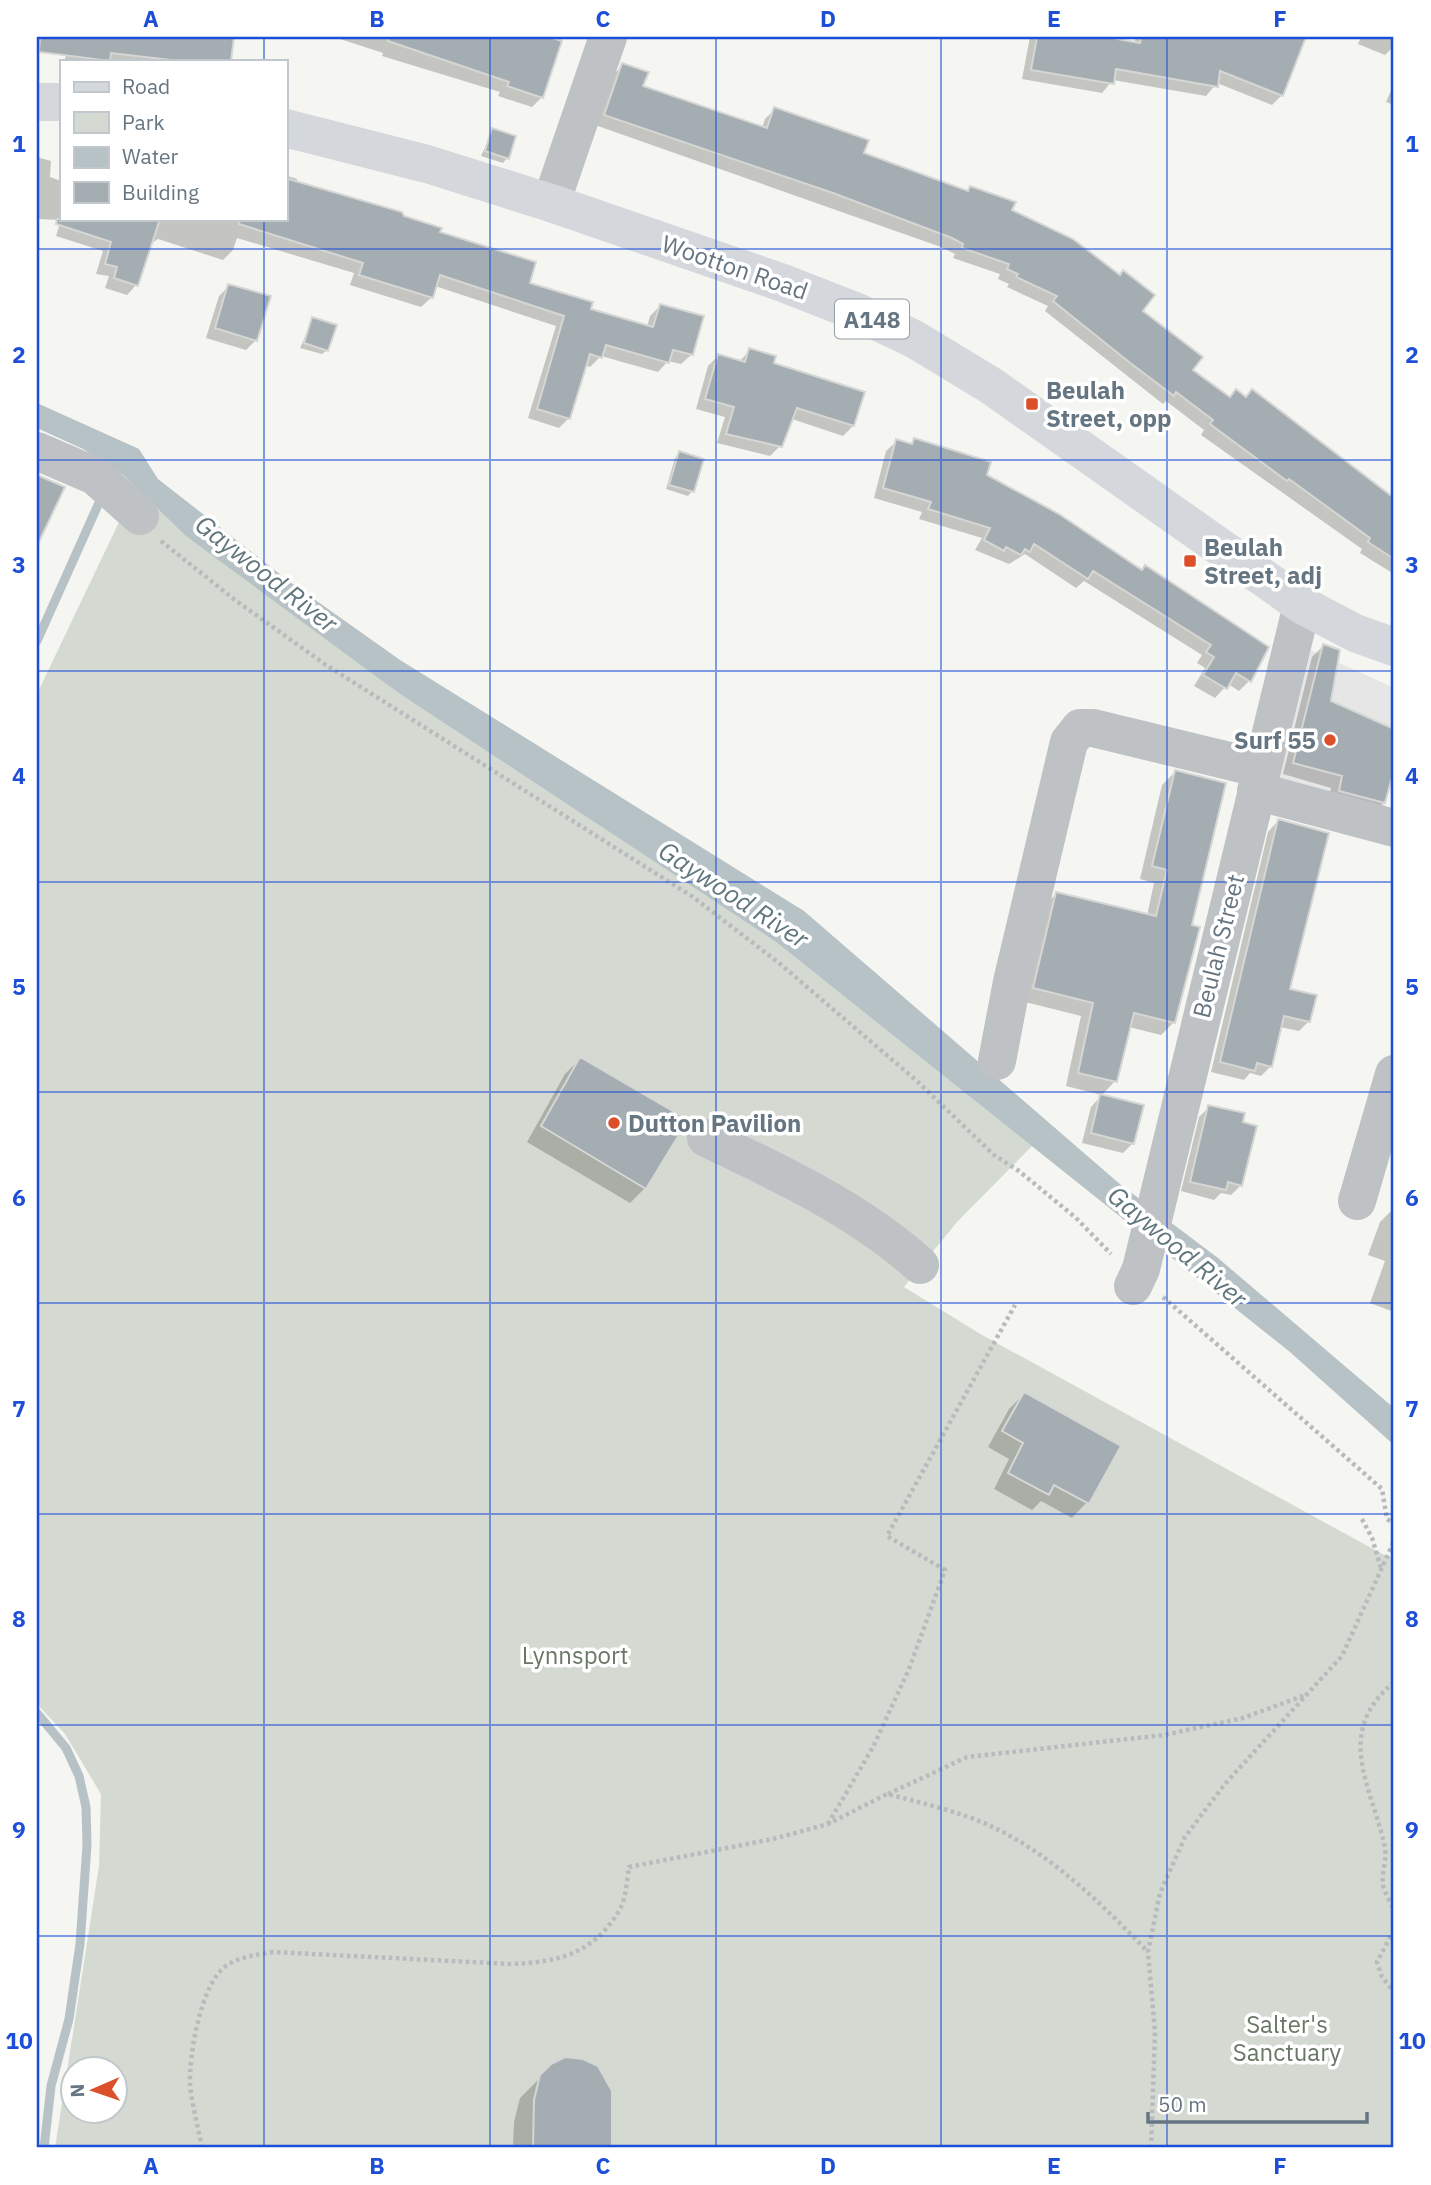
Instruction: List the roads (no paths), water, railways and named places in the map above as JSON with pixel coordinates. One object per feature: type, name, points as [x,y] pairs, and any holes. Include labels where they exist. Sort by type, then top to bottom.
[{"type":"main road","points":[[37,102],[60,102]]},
{"type":"main road","name":"Wootton Road","points":[[287,129],[427,164],[551,203],[783,283],[914,339],[990,385],[1302,605],[1355,632],[1394,647]]},
{"type":"street","points":[[551,203],[608,37]]},
{"type":"street","points":[[37,450],[95,476],[136,512]]},
{"type":"street","name":"Beulah Street","points":[[1137,1277],[1302,605]]},
{"type":"street","points":[[997,1061],[1012,982],[1069,743],[1080,729],[1093,728],[1259,780],[1394,828]]},
{"type":"street","points":[[1357,1201],[1394,1074]]},
{"type":"street","points":[[706,1138],[764,1165],[888,1237],[920,1265]]},
{"type":"water","name":"Gaywood River","points":[[37,403],[139,449],[158,479],[290,582],[400,660],[804,911],[1121,1185],[1218,1258],[1394,1408],[1394,1445],[1290,1352],[776,942],[400,694],[186,536],[123,475],[83,449],[37,428]]},
{"type":"waterway","points":[[37,641],[102,496]]},
{"type":"waterway","points":[[37,1713],[66,1748],[79,1776],[86,1807],[87,1845],[80,1944],[69,2019],[51,2086],[44,2148]]},
{"type":"place","name":"Beulah Street, opp","points":[[1032,404]]},
{"type":"place","name":"Beulah Street, adj","points":[[1190,561]]},
{"type":"place","name":"Surf 55","points":[[1330,740]]},
{"type":"place","name":"Dutton Pavilion","points":[[614,1123]]},
{"type":"park label","name":"Lynnsport","points":[[575,1655]]},
{"type":"park label","name":"Salter's Sanctuary","points":[[1287,2038]]}]
